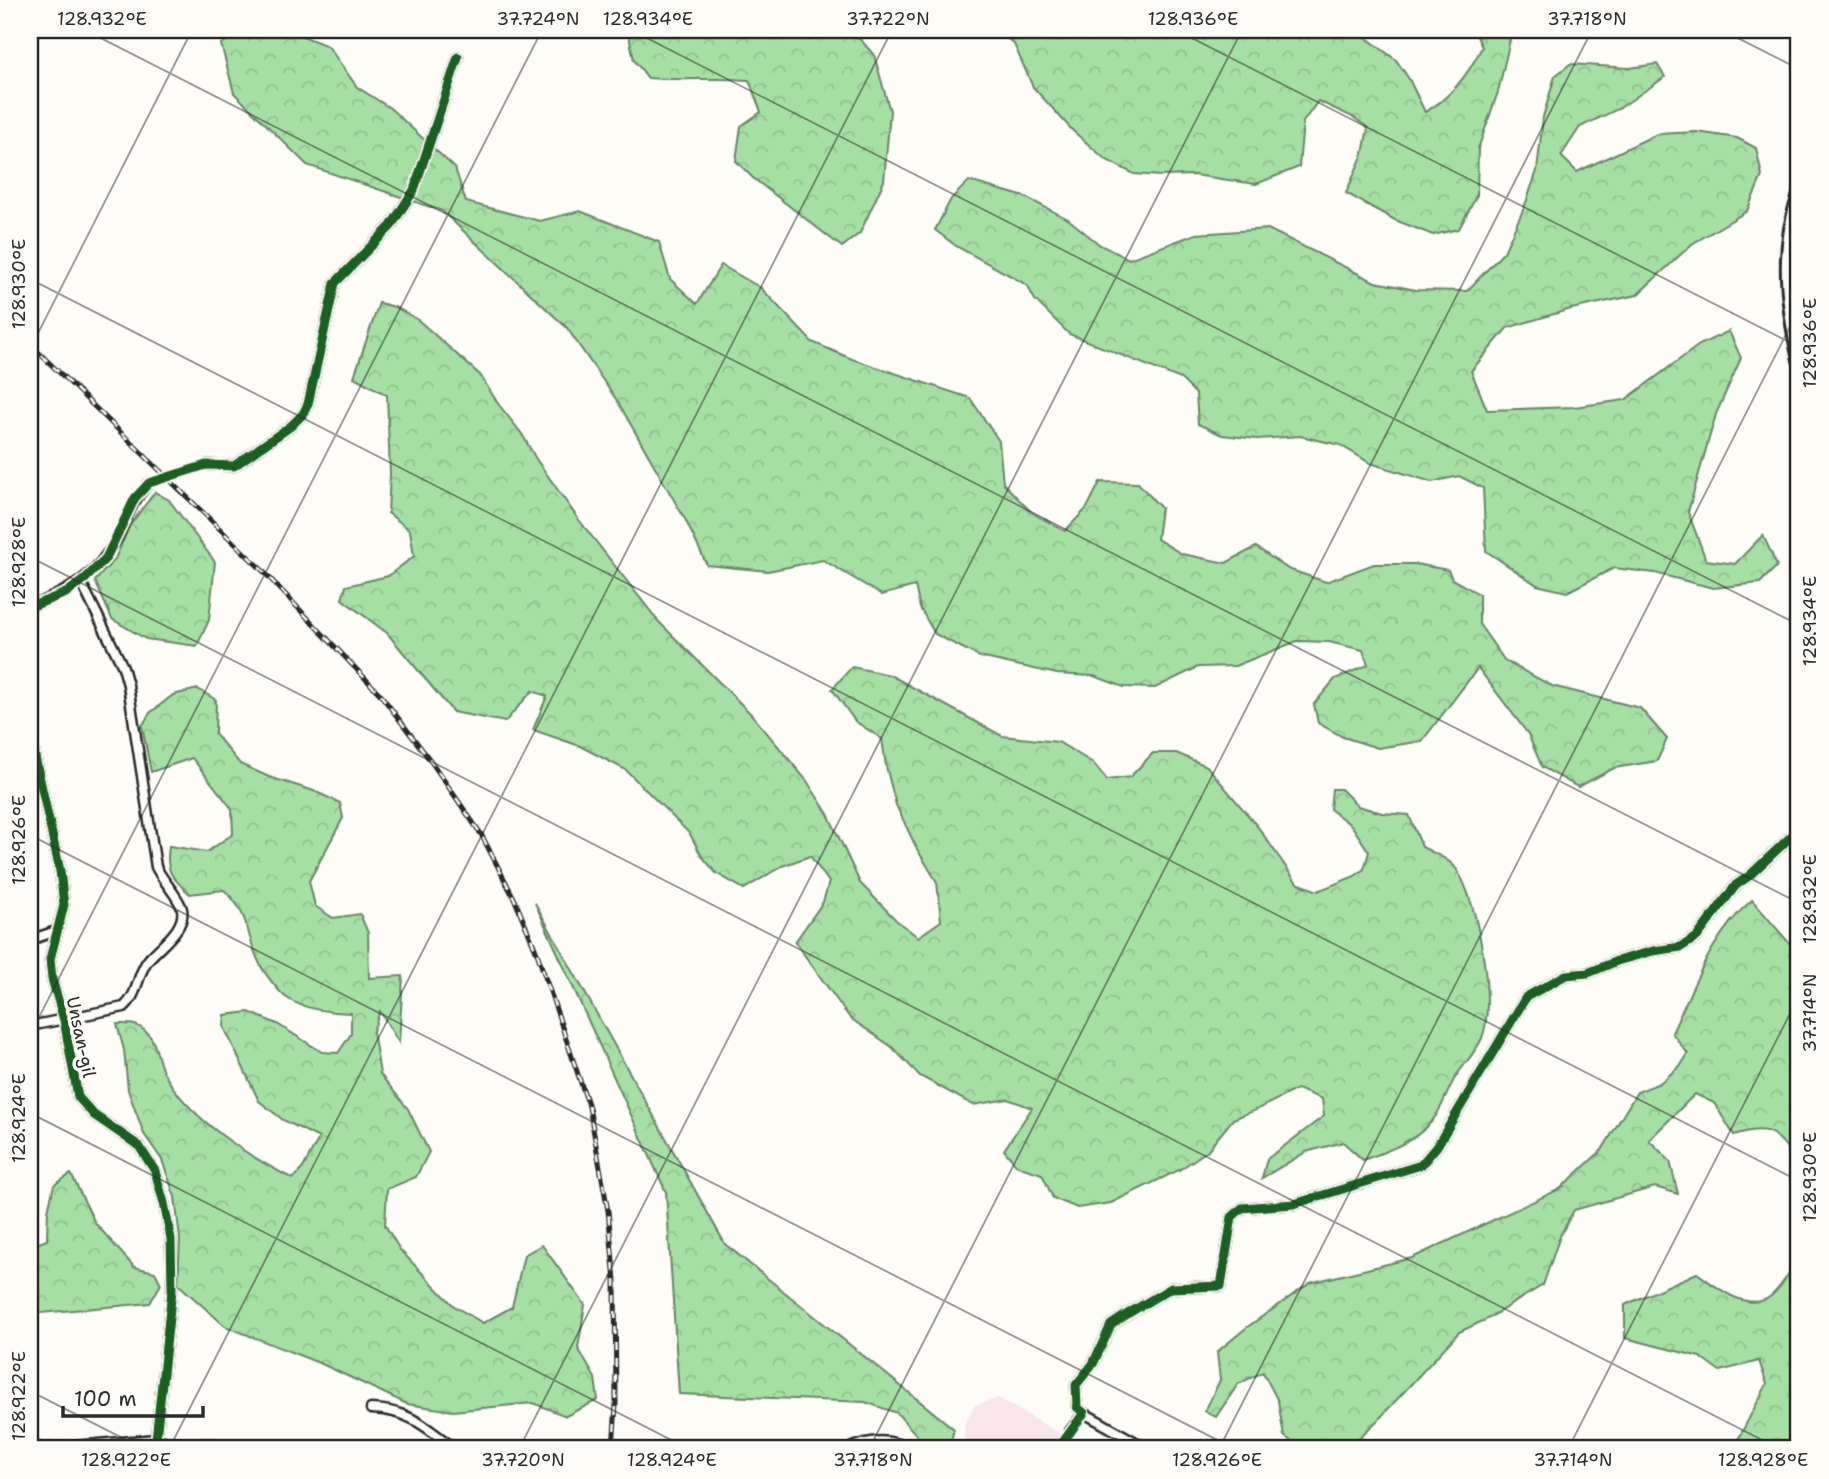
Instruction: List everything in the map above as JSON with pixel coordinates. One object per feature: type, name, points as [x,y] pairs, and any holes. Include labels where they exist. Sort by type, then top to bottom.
[{"type":"street","points":[[206,465],[234,466],[291,426],[303,414],[308,404],[335,283],[391,226],[414,190],[458,57]]},
{"type":"street","points":[[1799,195],[1786,268],[1790,318],[1799,360]]},
{"type":"street","points":[[30,607],[65,593],[106,558],[135,498],[149,483]]},
{"type":"street","points":[[30,1026],[113,1010],[130,1001],[144,966],[174,932],[182,909],[156,867],[123,667],[81,582]]},
{"type":"street","name":"Unsan-gil","points":[[30,734],[60,871],[64,905],[50,959],[78,1097],[94,1115],[139,1146],[155,1171],[171,1239],[172,1290],[156,1440]]},
{"type":"street","points":[[1149,1449],[1077,1407],[1076,1385],[1093,1364],[1111,1325],[1171,1288],[1221,1286],[1232,1217],[1242,1208],[1294,1204],[1421,1165],[1437,1146],[1526,997],[1566,975],[1588,974],[1617,961],[1681,947],[1697,937],[1736,885],[1799,829]]},
{"type":"street","points":[[30,940],[56,931]]},
{"type":"street","points":[[371,1409],[389,1409],[411,1416],[455,1449]]},
{"type":"street","points":[[1070,1431],[1084,1413]]},
{"type":"street","points":[[30,1443],[41,1449],[156,1440],[246,1449]]},
{"type":"street","points":[[849,1449],[865,1442],[886,1441],[910,1449]]},
{"type":"shaded area","points":[[998,1398],[1087,1449],[963,1449],[965,1424],[974,1406]]},
{"type":"green space","points":[[246,30],[290,31],[328,46],[357,87],[390,108],[455,168],[466,202],[540,221],[580,211],[659,242],[670,279],[697,304],[721,265],[761,288],[812,342],[852,359],[970,398],[999,441],[1003,483],[1031,512],[1065,531],[1087,508],[1100,482],[1138,483],[1161,508],[1157,539],[1182,554],[1226,563],[1256,547],[1288,569],[1326,582],[1374,564],[1415,564],[1448,570],[1452,579],[1479,594],[1479,624],[1505,661],[1552,686],[1640,708],[1667,739],[1657,761],[1614,768],[1578,787],[1542,767],[1528,734],[1478,668],[1422,741],[1378,748],[1343,737],[1318,723],[1314,704],[1335,679],[1368,665],[1363,650],[1329,642],[1297,641],[1235,666],[1198,667],[1155,688],[1124,687],[1094,676],[1057,674],[980,657],[935,634],[920,608],[915,586],[882,595],[823,560],[768,571],[707,565],[686,521],[618,402],[567,328],[442,211],[307,165],[234,93],[221,44]]},
{"type":"green space","points":[[628,30],[841,30],[861,40],[874,55],[890,111],[884,181],[860,233],[842,247],[753,178],[736,161],[741,126],[761,112],[749,80],[648,78],[634,60]]},
{"type":"green space","points":[[997,30],[1356,30],[1396,60],[1425,112],[1451,92],[1471,66],[1482,47],[1474,30],[1505,30],[1510,40],[1498,92],[1478,149],[1477,195],[1459,229],[1433,235],[1395,220],[1346,193],[1363,154],[1368,128],[1353,117],[1318,101],[1303,122],[1299,167],[1256,184],[1194,175],[1134,174],[1105,159],[1073,131],[1033,87],[1014,44]]},
{"type":"green space","points":[[1570,64],[1629,68],[1657,64],[1665,77],[1620,108],[1580,127],[1561,156],[1577,172],[1657,134],[1697,132],[1737,138],[1756,148],[1762,176],[1747,211],[1692,244],[1637,295],[1571,309],[1507,328],[1471,371],[1487,410],[1574,407],[1625,400],[1699,345],[1729,331],[1741,358],[1716,414],[1688,512],[1706,560],[1735,564],[1763,535],[1777,566],[1760,583],[1713,588],[1655,573],[1614,568],[1567,592],[1537,585],[1486,551],[1483,488],[1459,476],[1432,482],[1370,463],[1340,445],[1300,436],[1257,439],[1222,435],[1198,424],[1196,394],[1181,379],[1069,334],[1035,300],[1027,285],[956,246],[935,230],[951,199],[969,181],[1025,197],[1068,219],[1100,245],[1129,259],[1196,234],[1268,229],[1375,282],[1416,290],[1467,291],[1504,252],[1524,208],[1537,171],[1543,117],[1555,76]]},
{"type":"green space","points":[[379,303],[395,307],[417,319],[480,375],[579,520],[659,622],[752,715],[807,781],[828,814],[860,883],[897,921],[918,937],[941,921],[937,882],[917,849],[896,805],[882,739],[855,721],[832,689],[852,667],[890,675],[1002,736],[1058,742],[1093,763],[1107,780],[1130,777],[1153,753],[1176,753],[1207,766],[1258,827],[1297,883],[1318,891],[1355,876],[1364,869],[1369,852],[1352,826],[1330,809],[1332,789],[1341,789],[1358,806],[1382,813],[1409,815],[1422,847],[1450,863],[1465,885],[1478,928],[1486,977],[1486,1022],[1482,1038],[1455,1078],[1432,1121],[1418,1135],[1363,1160],[1343,1142],[1306,1152],[1262,1178],[1267,1159],[1324,1116],[1322,1099],[1297,1089],[1233,1119],[1207,1151],[1179,1170],[1111,1203],[1077,1208],[1053,1198],[1042,1174],[1017,1166],[1004,1150],[1032,1108],[1008,1099],[973,1105],[920,1076],[892,1047],[850,1018],[795,942],[823,902],[829,882],[810,856],[782,866],[744,889],[716,873],[701,855],[690,834],[626,770],[580,746],[533,730],[547,696],[532,691],[505,722],[453,712],[387,633],[342,599],[346,586],[388,576],[414,556],[410,530],[388,513],[390,474],[387,395],[354,377]]},
{"type":"green space","points":[[155,492],[169,500],[215,562],[209,620],[197,646],[146,639],[112,619],[95,581],[115,559],[130,525]]},
{"type":"green space","points":[[198,689],[216,700],[215,734],[240,764],[340,803],[343,818],[309,881],[315,906],[333,918],[360,914],[368,933],[369,978],[403,976],[399,1043],[380,1011],[373,1031],[380,1074],[408,1109],[429,1152],[416,1177],[387,1189],[385,1225],[400,1250],[454,1306],[483,1323],[512,1307],[524,1255],[542,1245],[585,1305],[578,1348],[595,1378],[598,1400],[566,1416],[533,1403],[453,1411],[407,1404],[324,1365],[225,1326],[178,1284],[180,1239],[175,1197],[162,1160],[144,1134],[128,1090],[124,1050],[117,1024],[137,1026],[147,1033],[153,1041],[164,1073],[175,1090],[203,1120],[257,1159],[293,1179],[303,1168],[319,1138],[283,1120],[259,1101],[224,1027],[225,1015],[249,1012],[277,1024],[322,1052],[338,1053],[351,1034],[351,1013],[309,1008],[293,1002],[280,992],[260,964],[239,908],[224,890],[190,894],[171,874],[168,862],[169,846],[207,852],[233,834],[232,809],[192,758],[151,772],[142,726],[150,713],[173,695]]},
{"type":"green space","points":[[1752,900],[1790,944],[1799,949],[1799,1129],[1792,1154],[1768,1131],[1734,1135],[1714,1103],[1695,1094],[1649,1140],[1670,1161],[1678,1194],[1655,1187],[1574,1210],[1560,1236],[1543,1285],[1487,1319],[1459,1332],[1378,1420],[1348,1448],[1302,1449],[1284,1436],[1278,1401],[1263,1372],[1238,1384],[1216,1417],[1205,1411],[1220,1380],[1217,1352],[1310,1283],[1412,1258],[1560,1189],[1602,1150],[1637,1092],[1660,1083],[1681,1065],[1688,1054],[1672,1033],[1696,979],[1715,945]]},
{"type":"green space","points":[[535,903],[725,1244],[954,1429],[949,1449],[929,1449],[897,1413],[865,1402],[679,1394],[666,1192]]},
{"type":"green space","points":[[71,1174],[95,1223],[134,1267],[155,1272],[161,1284],[150,1303],[30,1314],[30,1246],[47,1240],[48,1211],[54,1185]]},
{"type":"green space","points":[[1799,1256],[1799,1449],[1733,1449],[1767,1384],[1759,1361],[1720,1371],[1700,1357],[1625,1338],[1625,1305],[1697,1273],[1732,1296],[1752,1302],[1762,1301],[1779,1287]]},
{"type":"tunnel","points":[[149,483],[206,465]]},
{"type":"tunnel","points":[[1058,1449],[1070,1431]]},
{"type":"railway","points":[[30,344],[262,570],[380,694],[481,834],[514,898],[537,953],[589,1107],[608,1211],[615,1280],[616,1404],[613,1449]]},
{"type":"cycle path","points":[[30,607],[66,593],[106,558],[135,498],[149,483],[206,465],[234,466],[291,426],[303,414],[308,404],[335,283],[391,226],[414,190],[458,57]]},
{"type":"cycle path","points":[[30,734],[60,871],[64,905],[50,959],[78,1097],[94,1115],[139,1146],[155,1171],[171,1239],[172,1290],[156,1439]]},
{"type":"cycle path","points":[[1058,1449],[1084,1413],[1077,1407],[1076,1385],[1093,1364],[1111,1325],[1171,1288],[1221,1286],[1232,1217],[1242,1208],[1294,1204],[1421,1165],[1437,1146],[1526,997],[1566,975],[1588,973],[1617,961],[1681,947],[1697,937],[1736,885],[1799,829]]}]
